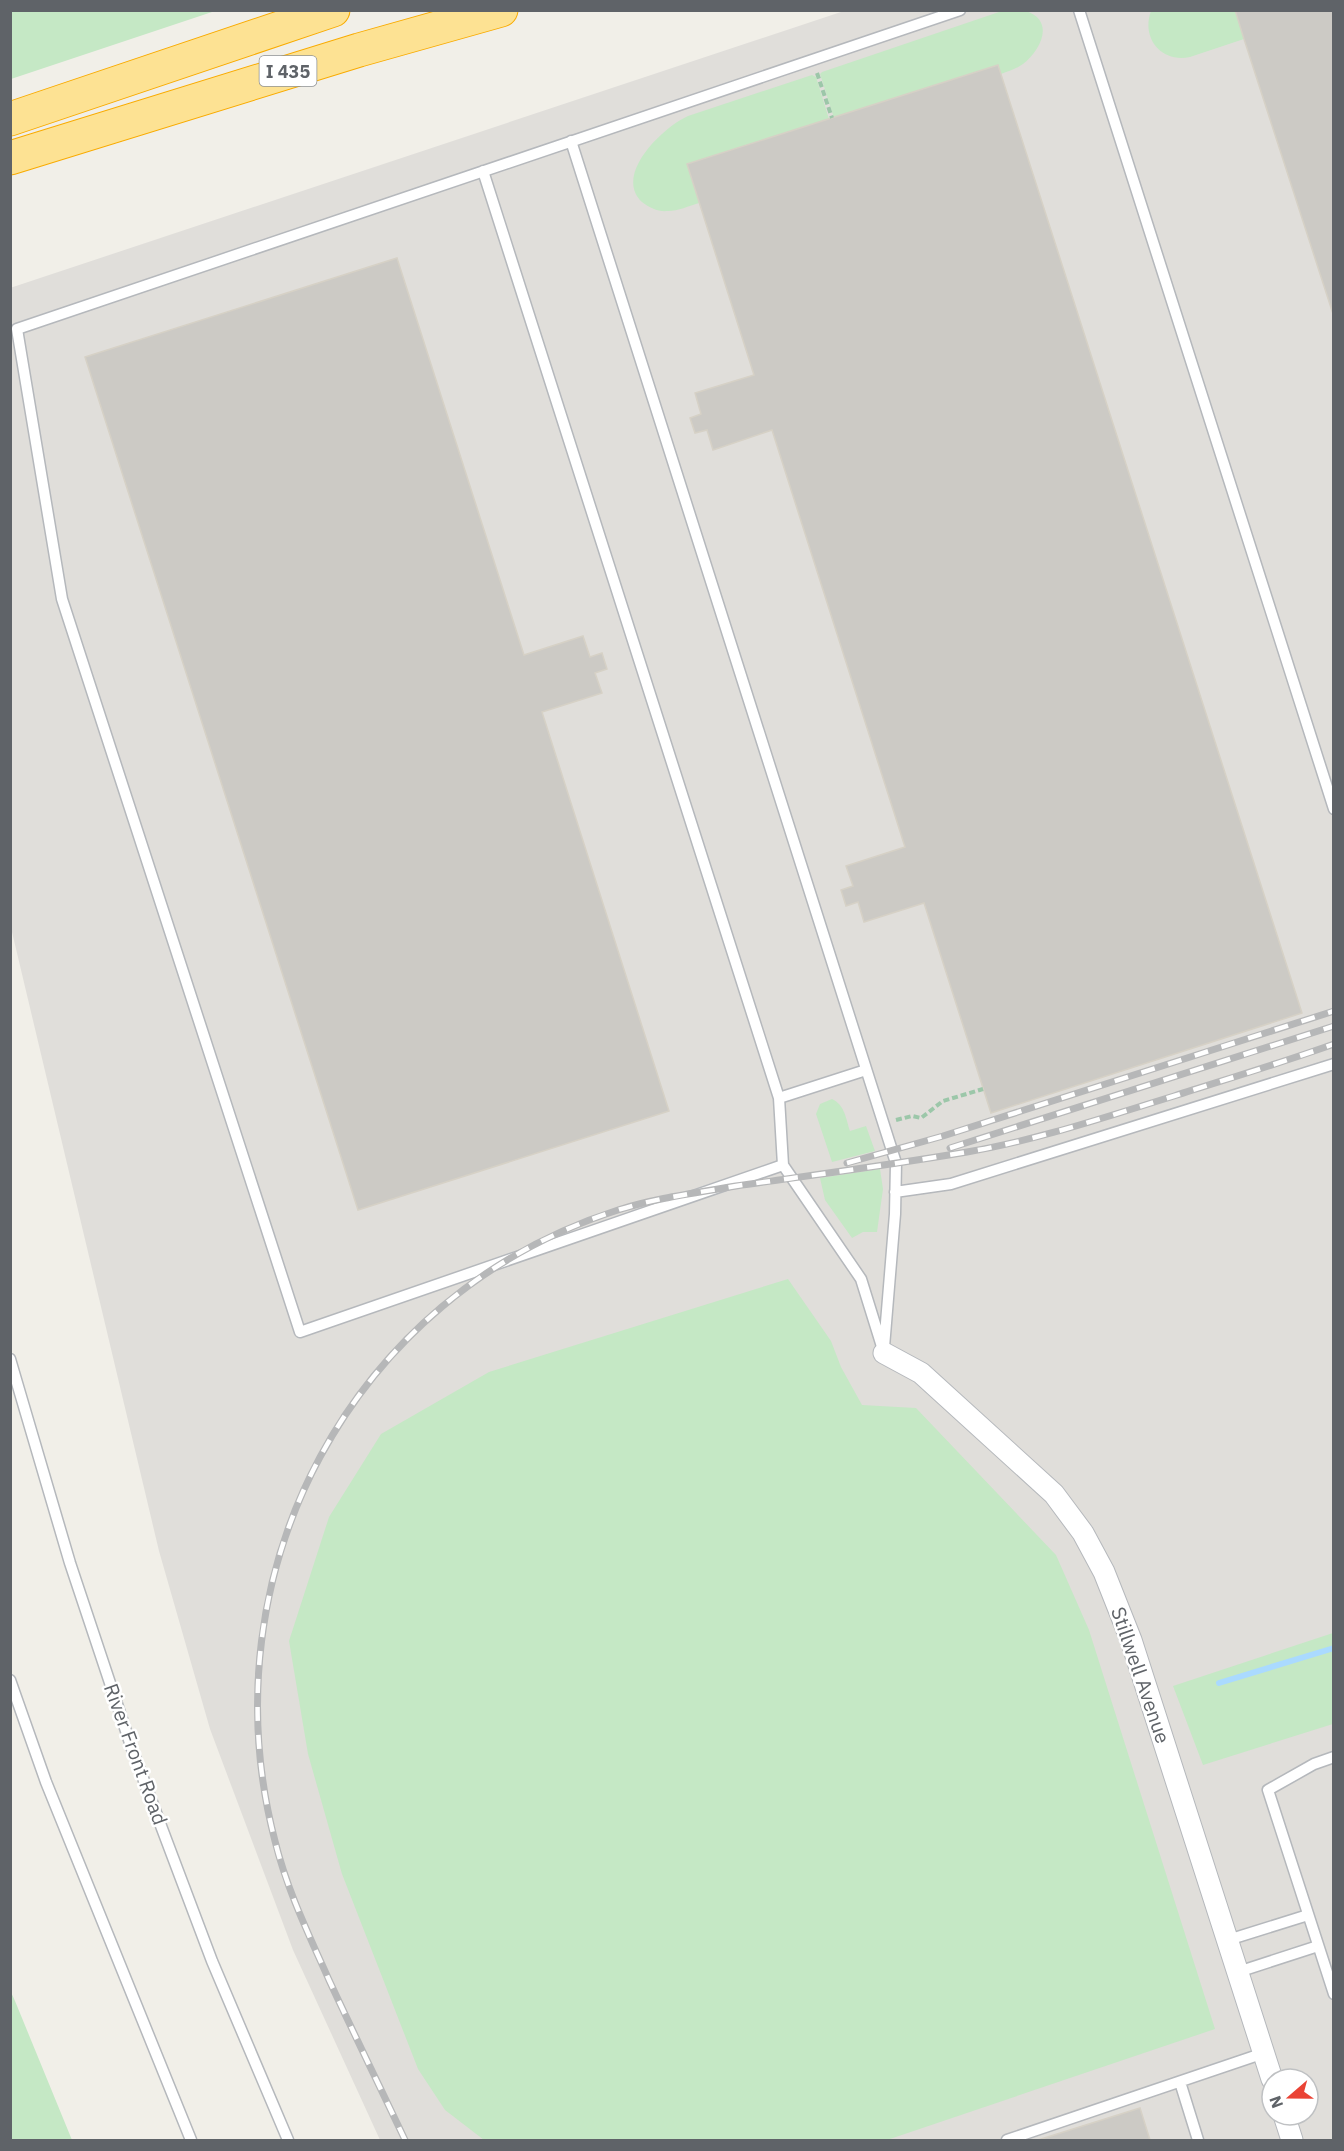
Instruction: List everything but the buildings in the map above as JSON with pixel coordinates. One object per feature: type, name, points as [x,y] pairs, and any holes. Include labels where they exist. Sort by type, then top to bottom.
[{"type":"highway","name":"I 435","points":[[10,118],[333,10]]},
{"type":"highway","name":"I 435","points":[[10,158],[359,50],[501,10]]},
{"type":"street","name":"Stillwell Avenue","points":[[884,1353],[921,1373],[1054,1494],[1083,1533],[1104,1572],[1131,1640],[1268,2067]]},
{"type":"lane","points":[[783,1165],[300,1332],[62,599],[17,329],[960,10]]},
{"type":"lane","points":[[1079,10],[1334,809]]},
{"type":"lane","points":[[571,141],[896,1163],[884,1353]]},
{"type":"lane","points":[[483,171],[779,1098],[783,1165],[861,1279],[884,1353]]},
{"type":"lane","points":[[895,1192],[951,1184],[1334,1064]]},
{"type":"lane","points":[[779,1098],[866,1070]]},
{"type":"lane","name":"River Front Road","points":[[10,1359],[70,1563],[132,1749],[212,1961],[288,2140]]},
{"type":"lane","points":[[10,1680],[46,1782],[192,2140]]},
{"type":"lane","points":[[1334,1758],[1314,1764],[1268,1790],[1334,1994]]},
{"type":"lane","points":[[1228,1940],[1308,1915]]},
{"type":"lane","points":[[1238,1972],[1318,1946]]},
{"type":"lane","points":[[1007,2140],[1264,2054]]},
{"type":"lane","points":[[1179,2082],[1198,2140]]},
{"type":"path","points":[[813,60],[832,118]]},
{"type":"path","points":[[883,1124],[912,1116],[921,1118],[943,1101],[983,1089]]},
{"type":"shaded area","points":[[844,11],[1333,11],[1333,2140],[380,2140],[293,1950],[210,1729],[159,1551],[12,932],[10,288]]},
{"type":"green space","points":[[11,10],[215,10],[215,11],[11,79]]},
{"type":"green space","points":[[1002,11],[1026,11],[1041,22],[1043,29],[1039,44],[1035,52],[1020,66],[1001,74],[998,65],[834,118],[820,74],[822,72]]},
{"type":"green space","points":[[1151,11],[1235,11],[1244,39],[1190,57],[1170,56],[1162,52],[1151,39],[1149,21]]},
{"type":"green space","points":[[812,75],[816,77],[829,119],[687,164],[699,203],[664,211],[654,209],[642,202],[635,191],[633,179],[637,166],[645,153],[666,130],[688,116]]},
{"type":"green space","points":[[832,1099],[840,1105],[850,1131],[866,1126],[875,1151],[832,1162],[816,1114],[820,1104]]},
{"type":"green space","points":[[880,1169],[883,1189],[877,1232],[863,1232],[852,1238],[825,1200],[820,1178]]},
{"type":"green space","points":[[788,1279],[831,1341],[841,1367],[862,1405],[916,1408],[1056,1555],[1089,1630],[1215,2029],[887,2140],[484,2140],[445,2110],[418,2069],[342,1874],[308,1754],[289,1641],[329,1517],[381,1434],[489,1372]]},
{"type":"green space","points":[[1333,1633],[1333,1724],[1203,1765],[1173,1686]]},
{"type":"green space","points":[[10,1990],[15,2001],[72,2140],[11,2140]]},
{"type":"waterway","points":[[1219,1683],[1334,1648]]},
{"type":"railway","points":[[847,1163],[943,1136],[1334,1011]]},
{"type":"railway","points":[[950,1148],[1334,1026]]},
{"type":"railway","points":[[405,2140],[329,1980],[292,1895],[275,1841],[259,1740],[262,1641],[282,1546],[320,1457],[374,1376],[442,1307],[524,1251],[618,1210],[647,1202],[736,1186],[938,1157],[1020,1141],[1123,1112],[1334,1044]]}]
